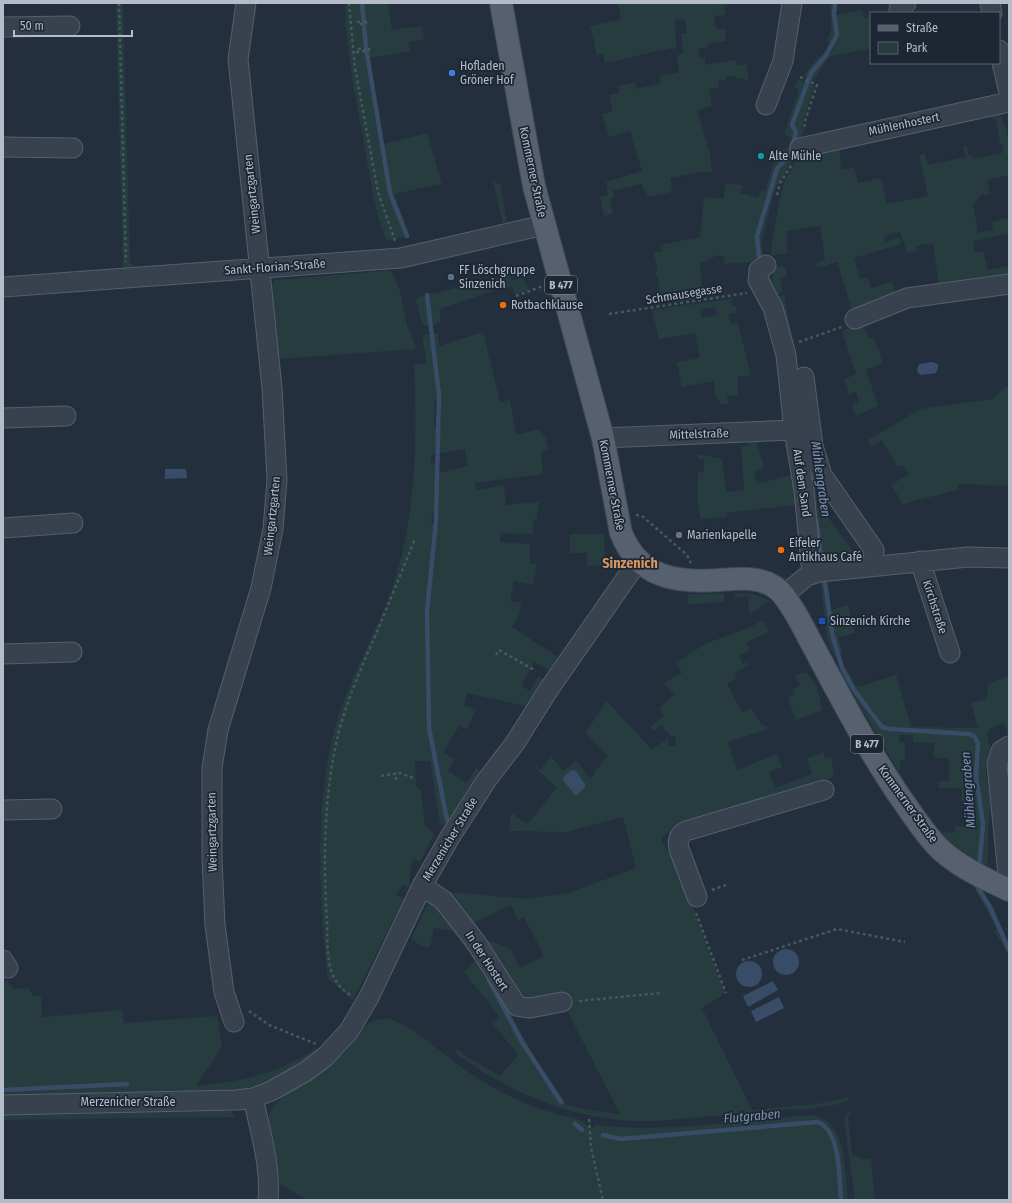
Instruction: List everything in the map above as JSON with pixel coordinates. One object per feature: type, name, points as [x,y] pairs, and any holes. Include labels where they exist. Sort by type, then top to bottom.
[{"type":"main road","name":"Kommerner Straße","points":[[501,3],[534,186],[603,438],[621,533],[628,547],[638,561],[650,570],[670,578],[695,581],[752,580],[768,584],[784,595],[875,757],[913,815],[942,851],[978,876],[1009,890]]},
{"type":"street","name":"Weingartzgarten","points":[[241,1016],[224,992],[218,954],[212,876],[211,784],[218,733],[261,588],[270,546],[275,508],[277,467],[275,426],[238,59],[246,3]]},
{"type":"street","points":[[766,105],[783,61],[792,3]]},
{"type":"street","points":[[3,27],[70,26]]},
{"type":"street","points":[[1000,54],[1009,92]]},
{"type":"street","name":"Mühlenhostert","points":[[800,148],[1009,102]]},
{"type":"street","points":[[3,148],[73,148]]},
{"type":"street","name":"Sankt-Florian-Straße","points":[[3,287],[401,258],[544,225]]},
{"type":"street","name":"Auf dem Sand","points":[[762,268],[758,280],[773,308],[797,384],[822,475],[874,550],[873,565]]},
{"type":"street","points":[[855,320],[911,297],[1009,284]]},
{"type":"street","name":"Auf dem Sand","points":[[796,344],[797,384],[794,430],[819,572]]},
{"type":"street","points":[[3,418],[66,416]]},
{"type":"street","name":"Mittelstraße","points":[[603,438],[794,430]]},
{"type":"street","points":[[3,528],[72,523]]},
{"type":"street","points":[[784,595],[819,572],[873,565],[968,557],[1009,558]]},
{"type":"street","name":"Merzenicher Straße","points":[[3,1105],[230,1100],[253,1098],[282,1086],[325,1058],[339,1044],[369,997],[422,886],[450,837],[482,787],[502,758],[515,743],[549,689],[638,561]]},
{"type":"street","name":"Kirchstraße","points":[[920,561],[950,653]]},
{"type":"street","points":[[3,654],[72,652]]},
{"type":"street","points":[[1009,746],[1001,751],[997,764],[1009,885]]},
{"type":"street","points":[[696,896],[679,849],[678,842],[682,834],[824,790]]},
{"type":"street","points":[[3,810],[52,809]]},
{"type":"street","name":"In der Hostert","points":[[422,886],[430,889],[443,900],[466,929],[517,1006],[530,1008],[562,1002]]},
{"type":"street","points":[[253,1098],[265,1155],[268,1179],[268,1200]]},
{"type":"path","points":[[119,3],[126,270]]},
{"type":"path","points":[[349,3],[355,51],[378,192],[401,258]]},
{"type":"path","points":[[351,24],[366,23]]},
{"type":"path","points":[[355,51],[369,49]]},
{"type":"path","points":[[801,78],[813,83]]},
{"type":"path","name":"Schmausegasse","points":[[609,314],[763,290]]},
{"type":"path","points":[[516,296],[528,292]]},
{"type":"path","points":[[796,344],[853,324],[855,320]]},
{"type":"path","points":[[631,514],[642,516],[687,555],[691,561],[691,567]]},
{"type":"path","points":[[352,996],[336,984],[331,971],[324,891],[325,859],[334,758],[339,731],[358,675],[415,539]]},
{"type":"path","points":[[496,655],[499,650],[536,671]]},
{"type":"path","points":[[396,773],[396,780]]},
{"type":"path","points":[[381,776],[396,773],[416,779]]},
{"type":"path","points":[[726,993],[692,901],[696,896],[729,884]]},
{"type":"path","points":[[742,960],[837,929],[905,942]]},
{"type":"path","points":[[562,1002],[661,993]]},
{"type":"path","points":[[241,1016],[269,1025],[322,1046]]},
{"type":"path","points":[[589,1119],[591,1148],[603,1200]]},
{"type":"green space","points":[[116,3],[123,3],[130,262],[138,269],[123,270]]},
{"type":"green space","points":[[345,3],[388,3],[392,30],[422,26],[424,39],[408,42],[410,51],[370,58],[384,144],[427,133],[442,184],[394,194],[410,236],[387,241],[379,220],[371,184],[352,76],[347,40]]},
{"type":"green space","points":[[618,3],[735,3],[724,5],[725,15],[714,16],[716,29],[725,29],[726,41],[708,44],[709,47],[698,49],[699,58],[705,57],[706,65],[736,60],[737,65],[747,64],[748,80],[745,80],[745,78],[736,79],[736,76],[726,77],[726,80],[718,81],[719,88],[709,89],[712,106],[697,110],[710,153],[712,172],[706,171],[670,178],[672,186],[671,192],[648,197],[642,184],[613,191],[614,198],[610,199],[613,214],[604,216],[600,197],[608,195],[606,182],[642,171],[630,131],[609,137],[602,114],[613,111],[609,95],[619,93],[618,86],[635,82],[637,89],[661,83],[660,76],[679,72],[677,55],[683,54],[681,34],[687,33],[685,19],[675,20],[676,47],[605,63],[603,54],[597,55],[590,26],[621,19]]},
{"type":"green space","points":[[830,3],[838,3],[836,14],[838,15],[862,10],[864,18],[870,16],[870,48],[829,57],[813,81],[803,77],[818,56],[822,58],[830,43],[827,41],[831,30]]},
{"type":"green space","points":[[799,79],[814,86],[814,88],[802,125],[804,130],[796,154],[775,189],[761,244],[764,258],[750,262],[725,264],[724,257],[719,255],[706,260],[706,262],[700,263],[703,298],[676,302],[676,297],[661,300],[661,304],[656,305],[655,300],[661,298],[658,287],[660,285],[655,272],[658,270],[653,252],[662,251],[660,245],[700,237],[704,197],[724,199],[725,185],[736,184],[743,186],[740,193],[758,198],[761,190],[765,191],[778,148],[787,150],[791,137],[784,134],[799,89],[794,87]]},
{"type":"green space","points":[[986,112],[999,113],[1006,127],[1009,151],[1009,175],[987,180],[990,194],[981,195],[973,204],[978,233],[993,230],[992,222],[1009,218],[1009,233],[973,241],[975,252],[983,251],[988,270],[1009,266],[1009,278],[941,286],[938,280],[933,243],[916,246],[917,251],[907,253],[900,231],[884,237],[886,242],[899,237],[901,244],[854,258],[860,279],[868,277],[871,288],[892,282],[895,294],[853,313],[837,262],[817,268],[816,264],[825,259],[820,226],[786,231],[788,243],[786,244],[787,251],[790,252],[771,256],[771,247],[783,184],[801,153],[839,144],[841,170],[854,167],[858,183],[881,178],[887,204],[928,196],[919,155],[925,153],[928,165],[966,157],[963,146],[967,146],[968,155],[972,155],[973,159],[1002,153],[1004,148],[1000,143],[996,120]]},
{"type":"green space","points":[[493,182],[500,184],[507,221],[503,224]]},
{"type":"green space","points":[[781,266],[786,268],[787,276],[780,278],[783,292],[772,296],[762,280],[769,274],[773,281],[772,268]]},
{"type":"green space","points":[[390,271],[400,291],[406,321],[416,349],[278,359],[271,290],[275,280]]},
{"type":"green space","points":[[510,275],[512,281],[523,277],[528,290],[515,295],[512,286],[500,290],[499,287],[493,288],[493,291],[439,309],[441,322],[427,327],[422,324],[416,300],[419,297]]},
{"type":"green space","points":[[784,295],[793,342],[786,344],[773,300]]},
{"type":"green space","points":[[731,299],[732,307],[736,306],[737,312],[728,314],[731,325],[738,323],[751,375],[738,377],[738,395],[727,396],[728,404],[721,404],[715,396],[714,381],[682,387],[677,362],[700,358],[695,333],[659,339],[652,310]],"holes":[[[715,307],[717,315],[701,318],[700,309]]]},
{"type":"green space","points":[[863,323],[869,339],[874,337],[883,364],[866,369],[878,406],[856,416],[852,405],[859,402],[856,392],[849,395],[845,379],[856,374],[842,331]]},
{"type":"green space","points":[[483,332],[500,402],[510,400],[516,435],[540,429],[542,436],[545,437],[549,450],[541,452],[543,474],[475,483],[476,490],[504,485],[506,505],[539,502],[537,519],[533,519],[533,534],[500,533],[500,542],[530,544],[530,564],[537,564],[533,585],[514,581],[510,601],[522,603],[519,615],[512,627],[558,657],[550,670],[534,662],[521,686],[530,691],[538,676],[545,680],[529,707],[467,693],[464,706],[476,709],[467,730],[460,725],[443,752],[455,760],[448,771],[466,783],[476,768],[484,774],[449,826],[440,824],[430,761],[415,761],[416,786],[421,790],[425,826],[434,834],[420,862],[414,859],[411,865],[409,888],[403,885],[396,895],[404,899],[353,1000],[328,979],[322,920],[320,859],[323,798],[332,739],[338,718],[353,678],[388,599],[395,579],[408,526],[414,472],[414,362],[419,364],[427,364],[422,335],[438,334],[439,346]],"holes":[[[435,399],[441,399],[441,426],[434,426]],[[465,449],[468,466],[439,473],[439,463],[431,463],[431,455]],[[432,514],[438,514],[438,523],[431,523]]]},
{"type":"green space","points":[[1009,387],[1009,486],[959,484],[957,490],[903,504],[891,485],[909,474],[903,465],[898,467],[882,440],[871,446],[868,440],[920,409],[992,399],[1004,388]]},
{"type":"green space","points":[[807,431],[818,508],[821,508],[856,555],[856,558],[818,565],[800,432]]},
{"type":"green space","points":[[749,438],[756,438],[764,468],[754,471],[757,484],[794,474],[802,504],[726,513],[727,517],[701,519],[697,499],[698,472],[704,472],[704,459],[698,459],[698,454],[722,459],[726,492],[744,490],[741,447],[749,445]]},
{"type":"green space","points":[[570,534],[604,534],[605,565],[587,566],[587,553],[570,553]]},
{"type":"green space","points":[[827,578],[831,610],[848,605],[855,633],[838,637],[843,654],[834,657],[827,637],[820,579]]},
{"type":"green space","points":[[724,593],[724,602],[689,604],[687,594]]},
{"type":"green space","points":[[735,593],[753,594],[770,601],[749,614],[748,596],[735,597]]},
{"type":"green space","points":[[763,620],[769,632],[746,642],[750,650],[739,656],[743,664],[747,662],[749,665],[734,673],[737,678],[727,684],[742,712],[751,708],[762,725],[771,728],[728,742],[737,770],[777,754],[782,767],[769,772],[776,788],[812,774],[806,759],[824,752],[825,758],[831,757],[834,776],[812,785],[668,833],[663,837],[662,841],[680,872],[718,976],[725,991],[720,997],[702,1008],[752,1110],[818,1104],[848,1097],[848,1100],[833,1105],[811,1108],[744,1114],[650,1121],[610,1119],[562,1108],[540,1100],[475,1067],[455,1053],[457,1048],[469,1058],[500,1076],[518,1055],[493,1024],[500,1017],[464,972],[475,961],[453,931],[434,928],[430,948],[422,946],[411,939],[431,897],[517,1014],[511,1015],[531,1051],[567,1105],[620,1114],[561,999],[525,1004],[479,937],[510,948],[520,968],[544,956],[524,917],[518,920],[511,905],[469,925],[442,891],[526,899],[568,893],[636,868],[623,817],[566,832],[509,831],[511,813],[528,824],[557,787],[535,768],[536,766],[541,770],[551,756],[563,771],[576,760],[590,778],[595,774],[594,771],[608,756],[585,733],[607,701],[652,750],[668,738],[669,746],[676,745],[675,736],[671,737],[661,725],[653,731],[650,727],[664,716],[659,708],[674,695],[664,683],[682,673],[676,663],[705,644],[750,627]]},
{"type":"green space","points":[[845,666],[857,687],[896,675],[911,727],[978,728],[971,703],[987,699],[988,684],[1009,676],[1009,740],[1004,723],[989,729],[987,733],[990,748],[986,763],[986,774],[992,806],[990,806],[988,825],[988,860],[985,867],[969,859],[970,855],[959,849],[943,834],[944,832],[955,833],[955,826],[975,826],[975,804],[961,803],[962,788],[939,788],[939,781],[949,781],[949,758],[934,758],[934,743],[913,742],[913,735],[899,735],[899,742],[905,743],[905,760],[900,760],[899,772],[839,670]]},
{"type":"green space","points":[[806,672],[816,684],[822,710],[796,720],[788,698],[794,695],[792,690],[800,686],[795,675]]},
{"type":"green space","points":[[972,884],[981,888],[1002,928],[1009,946],[1009,955],[994,931],[997,929]]},
{"type":"green space","points":[[7,981],[14,989],[28,988],[34,996],[41,995],[42,1017],[122,1010],[124,1023],[217,1016],[222,1047],[196,1086],[230,1082],[260,1075],[289,1064],[318,1047],[321,1049],[311,1057],[281,1075],[236,1091],[3,1098],[3,982]]},
{"type":"green space","points":[[387,1018],[411,1029],[462,1068],[501,1092],[543,1110],[579,1120],[592,1128],[596,1125],[650,1128],[677,1127],[811,1115],[823,1119],[832,1126],[838,1136],[842,1148],[848,1200],[308,1200],[276,1182],[268,1125],[269,1115],[272,1108],[284,1095],[321,1072],[334,1061],[365,1026],[372,1021]]},
{"type":"green space","points":[[229,1108],[236,1117],[3,1120],[3,1113]]},
{"type":"green space","points":[[848,1112],[851,1112],[848,1117],[852,1155],[862,1159],[871,1158],[875,1200],[855,1200],[844,1118]]},
{"type":"water","points":[[932,362],[938,364],[936,373],[921,375],[918,373],[917,369],[919,364]]},
{"type":"water","points":[[165,469],[186,469],[187,478],[165,479]]},
{"type":"water","points":[[572,770],[576,771],[586,786],[577,795],[575,795],[563,780],[564,776]]},
{"type":"water","points":[[786,949],[795,953],[799,962],[795,971],[786,975],[777,971],[773,962],[777,953]]},
{"type":"water","points":[[749,961],[758,965],[762,974],[758,983],[749,987],[740,983],[736,974],[740,965]]},
{"type":"water","points":[[773,981],[778,990],[748,1007],[743,996]]},
{"type":"water","points":[[779,997],[784,1008],[756,1022],[751,1011]]},
{"type":"waterway","points":[[362,3],[366,48],[390,193],[407,236]]},
{"type":"waterway","name":"Mühlengraben","points":[[762,263],[759,257],[757,236],[777,169],[791,153],[796,132],[792,125],[811,73],[826,55],[837,35],[834,14],[835,3]]},
{"type":"waterway","points":[[427,295],[439,394],[436,521],[427,611],[429,728],[447,820]]},
{"type":"waterway","name":"Mühlengraben","points":[[816,520],[823,568]]},
{"type":"waterway","name":"Mühlengraben","points":[[824,575],[832,633],[842,668],[854,690],[882,727],[890,729],[968,734],[974,736],[978,743],[976,776],[983,824],[979,868]]},
{"type":"waterway","name":"Mühlengraben","points":[[977,883],[977,886],[990,907],[1009,950]]},
{"type":"waterway","points":[[489,980],[522,1042],[561,1102]]},
{"type":"waterway","points":[[3,1090],[127,1084]]},
{"type":"waterway","name":"Flutgraben","points":[[603,1135],[620,1139],[818,1122],[826,1127],[835,1145],[839,1168],[841,1200]]},
{"type":"waterway","points":[[575,1124],[582,1130]]},
{"type":"place","name":"Hofladen Gröner Hof","points":[[452,73]]},
{"type":"place","name":"Alte Mühle","points":[[761,156]]},
{"type":"place","name":"FF Löschgruppe Sinzenich","points":[[451,277]]},
{"type":"place","name":"Rotbachklause","points":[[503,305]]},
{"type":"place","name":"Marienkapelle","points":[[679,535]]},
{"type":"place","name":"Eifeler Antikhaus Café","points":[[781,550]]},
{"type":"place","name":"Sinzenich Kirche","points":[[822,621]]},
{"type":"district","name":"Sinzenich","points":[[630,563]]}]
